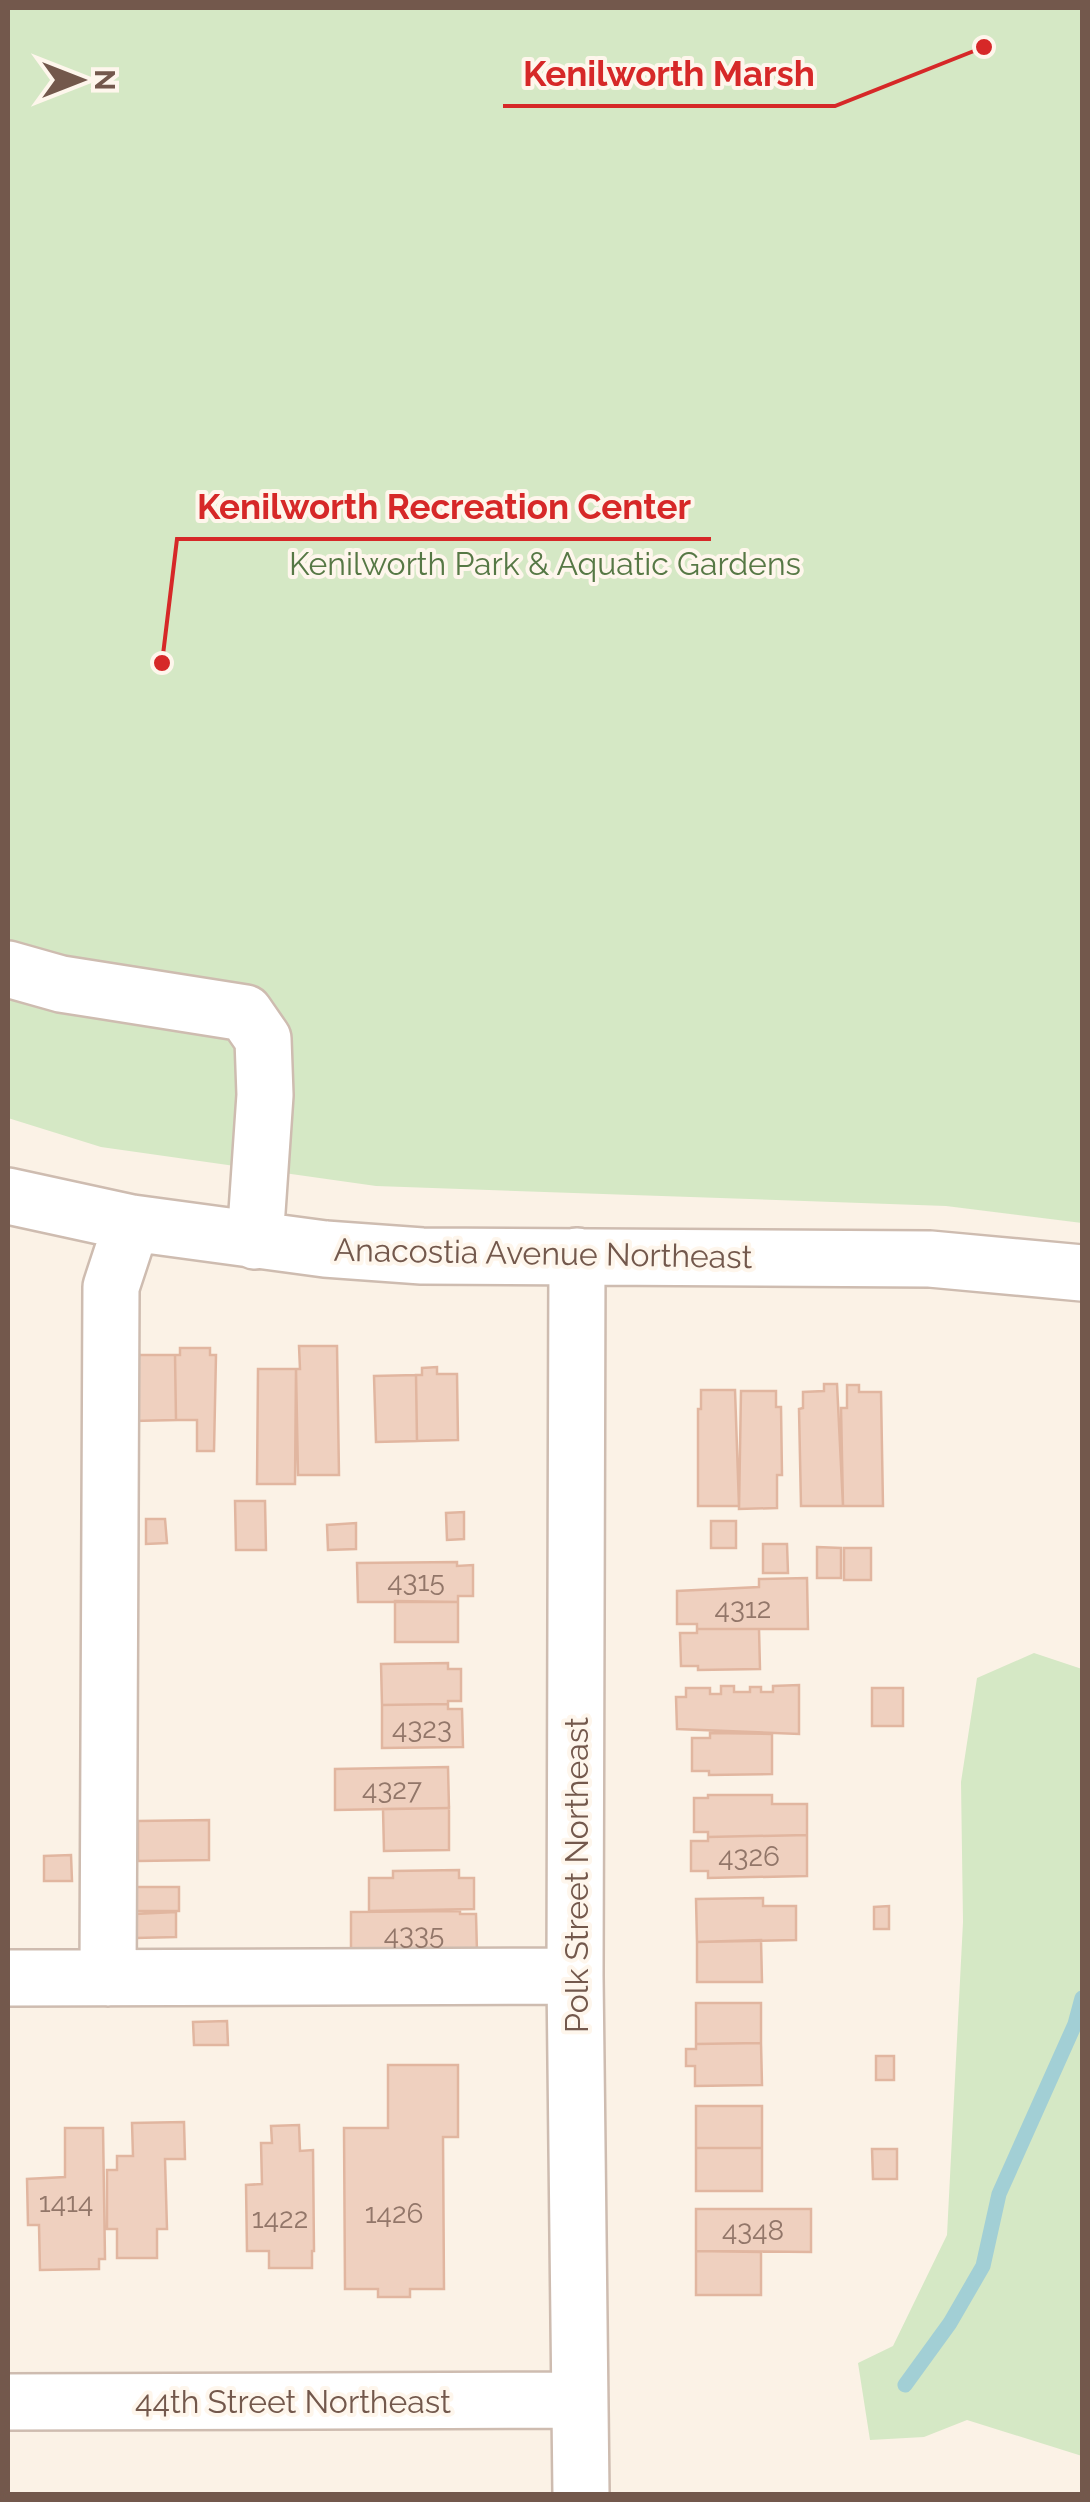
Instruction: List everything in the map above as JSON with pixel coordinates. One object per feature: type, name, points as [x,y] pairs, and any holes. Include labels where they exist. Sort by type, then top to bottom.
[{"type":"street","points":[[8,969],[61,984],[245,1013],[263,1039],[265,1095],[254,1241]]},
{"type":"street","name":"Anacostia Avenue Northeast","points":[[8,1196],[132,1223],[254,1241],[422,1256],[930,1259],[1082,1273]]},
{"type":"street","points":[[108,1978],[111,1287],[132,1223]]},
{"type":"street","name":"Polk Street Northeast","points":[[577,1256],[575,1976],[581,2494]]},
{"type":"street","points":[[8,1978],[575,1976]]},
{"type":"street","name":"44th Street Northeast","points":[[8,2402],[578,2400]]},
{"type":"green space","name":"Kenilworth Park & Aquatic Gardens","points":[[8,8],[1082,8],[1082,1223],[946,1206],[376,1186],[101,1147],[8,1118]]},
{"type":"green space","points":[[1034,1653],[1082,1669],[1082,2456],[967,2420],[924,2437],[870,2440],[858,2363],[893,2346],[947,2235],[963,1922],[961,1782],[977,1678]]},
{"type":"building","points":[[299,1346],[337,1346],[339,1475],[298,1475]]},
{"type":"building","points":[[180,1348],[210,1348],[210,1355],[216,1355],[214,1451],[197,1451],[197,1420],[176,1420],[175,1355],[180,1355]]},
{"type":"building","points":[[133,1355],[175,1355],[176,1420],[134,1421]]},
{"type":"building","points":[[437,1367],[437,1374],[457,1374],[458,1440],[417,1441],[416,1375],[422,1375],[422,1368]]},
{"type":"building","points":[[258,1369],[296,1369],[295,1484],[257,1484]]},
{"type":"building","points":[[416,1375],[417,1441],[376,1442],[374,1376]]},
{"type":"building","points":[[824,1384],[837,1384],[843,1506],[801,1506],[799,1409],[803,1408],[803,1392],[824,1391]]},
{"type":"building","points":[[847,1385],[859,1385],[859,1392],[881,1392],[883,1506],[843,1506],[841,1408],[847,1408]]},
{"type":"building","points":[[701,1390],[735,1390],[739,1506],[698,1506]]},
{"type":"building","points":[[741,1391],[776,1391],[776,1407],[781,1407],[782,1475],[777,1475],[777,1508],[739,1509]]},
{"type":"building","points":[[235,1501],[265,1501],[266,1550],[236,1550]]},
{"type":"building","points":[[464,1512],[464,1539],[447,1540],[446,1513]]},
{"type":"building","points":[[146,1519],[165,1519],[167,1543],[146,1544]]},
{"type":"building","points":[[711,1521],[736,1521],[736,1548],[711,1548]]},
{"type":"building","points":[[356,1523],[356,1549],[328,1550],[327,1525]]},
{"type":"building","points":[[763,1544],[787,1544],[788,1573],[763,1573]]},
{"type":"building","points":[[817,1547],[841,1548],[841,1578],[817,1578]]},
{"type":"building","points":[[844,1548],[871,1548],[871,1580],[844,1580]]},
{"type":"building","points":[[457,1562],[457,1566],[473,1565],[473,1596],[458,1596],[458,1602],[358,1602],[357,1563]]},
{"type":"building","points":[[807,1578],[808,1629],[697,1629],[697,1624],[677,1624],[677,1591],[759,1587],[759,1579]]},
{"type":"building","points":[[395,1601],[458,1602],[458,1642],[395,1642]]},
{"type":"building","points":[[697,1629],[759,1629],[760,1669],[698,1670],[698,1666],[681,1666],[680,1633],[697,1633]]},
{"type":"building","points":[[448,1663],[448,1669],[461,1669],[461,1701],[382,1705],[381,1664]]},
{"type":"building","points":[[799,1685],[799,1734],[677,1729],[676,1697],[686,1697],[686,1688],[710,1688],[710,1694],[721,1694],[721,1686],[734,1686],[734,1692],[761,1687],[761,1692],[773,1692],[773,1686]]},
{"type":"building","points":[[872,1688],[903,1688],[903,1726],[872,1726]]},
{"type":"building","points":[[448,1704],[448,1709],[462,1709],[463,1747],[382,1748],[382,1705]]},
{"type":"building","points":[[710,1733],[772,1734],[772,1774],[709,1775],[709,1771],[692,1771],[692,1738],[710,1738]]},
{"type":"building","points":[[448,1767],[449,1808],[335,1810],[335,1769]]},
{"type":"building","points":[[772,1795],[772,1804],[807,1804],[807,1835],[708,1837],[708,1832],[694,1832],[694,1798]]},
{"type":"building","points":[[449,1808],[449,1850],[384,1851],[383,1809]]},
{"type":"building","points":[[209,1820],[209,1860],[138,1861],[138,1821]]},
{"type":"building","points":[[807,1835],[807,1876],[708,1878],[708,1871],[691,1871],[691,1841],[708,1841],[708,1837]]},
{"type":"building","points":[[71,1855],[72,1881],[44,1881],[44,1856]]},
{"type":"building","points":[[459,1870],[459,1878],[474,1878],[474,1909],[369,1911],[369,1878],[393,1878],[393,1871]]},
{"type":"building","points":[[131,1887],[179,1887],[179,1911],[131,1911]]},
{"type":"building","points":[[763,1898],[763,1906],[796,1906],[796,1940],[697,1942],[696,1899]]},
{"type":"building","points":[[889,1906],[889,1929],[874,1929],[874,1907]]},
{"type":"building","points":[[176,1912],[176,1937],[136,1938],[135,1914]]},
{"type":"building","points":[[351,1912],[476,1914],[477,1953],[351,1955]]},
{"type":"building","points":[[761,1940],[762,1982],[697,1982],[697,1942]]},
{"type":"building","points":[[696,2003],[761,2003],[761,2043],[696,2044]]},
{"type":"building","points":[[227,2021],[228,2045],[194,2045],[193,2022]]},
{"type":"building","points":[[761,2043],[762,2085],[695,2086],[695,2066],[686,2066],[686,2049],[696,2049],[696,2044]]},
{"type":"building","points":[[876,2056],[894,2056],[894,2080],[876,2080]]},
{"type":"building","points":[[388,2065],[458,2065],[458,2137],[443,2137],[444,2289],[410,2289],[410,2297],[378,2297],[378,2289],[345,2289],[344,2128],[388,2128]]},
{"type":"building","points":[[696,2106],[762,2106],[762,2148],[696,2148]]},
{"type":"building","points":[[184,2122],[185,2159],[165,2159],[167,2229],[157,2229],[157,2258],[117,2258],[117,2229],[107,2229],[107,2170],[117,2170],[117,2156],[133,2156],[132,2123]]},
{"type":"building","points":[[299,2125],[300,2151],[313,2150],[312,2268],[269,2268],[269,2251],[247,2251],[246,2185],[262,2184],[261,2143],[272,2143],[271,2126]]},
{"type":"building","points":[[65,2128],[103,2128],[105,2259],[99,2259],[99,2269],[40,2270],[39,2225],[28,2225],[27,2179],[65,2177]]},
{"type":"building","points":[[696,2148],[762,2148],[762,2191],[696,2191]]},
{"type":"building","points":[[872,2149],[897,2149],[897,2179],[873,2179]]},
{"type":"building","points":[[696,2209],[811,2209],[811,2252],[696,2251]]},
{"type":"building","points":[[696,2251],[761,2252],[761,2295],[696,2295]]},
{"type":"waterway","points":[[905,2385],[950,2323],[983,2266],[999,2194],[1075,2024],[1082,1998]]},
{"type":"place","name":"Kenilworth Marsh","points":[[984,47]]},
{"type":"place","name":"Kenilworth Recreation Center","points":[[162,663]]}]
